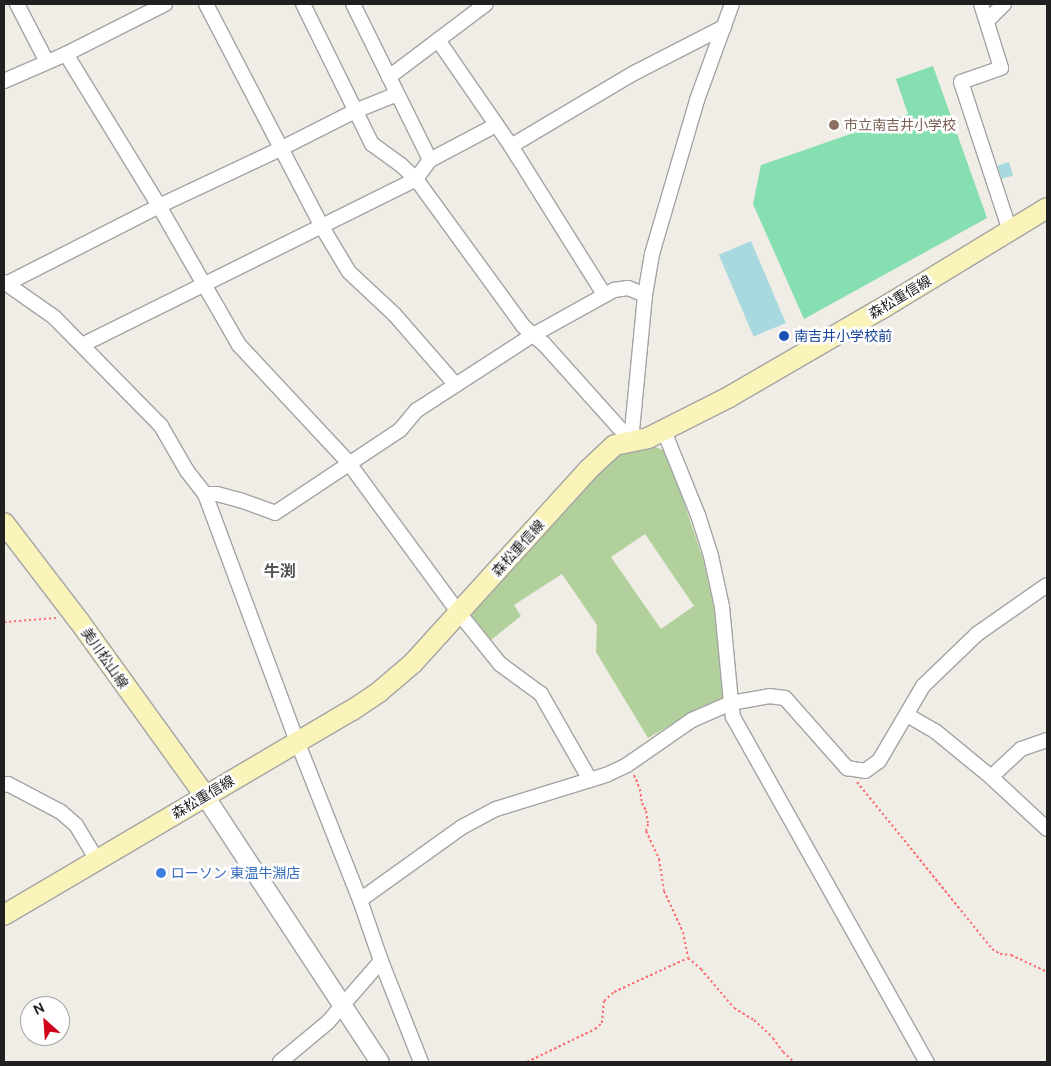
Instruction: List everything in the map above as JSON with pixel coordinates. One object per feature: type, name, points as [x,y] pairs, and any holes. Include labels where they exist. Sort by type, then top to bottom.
[{"type":"main road","name":"森松重信線","points":[[4,915],[297,741],[351,711],[379,692],[413,663],[603,454],[615,445],[648,438],[664,431],[746,387],[1047,208]]},
{"type":"main road","name":"美川松山線","points":[[4,523],[74,615],[205,796]]},
{"type":"street","points":[[4,81],[66,54],[164,4]]},
{"type":"street","points":[[206,4],[322,227],[349,272],[394,314],[456,385]]},
{"type":"street","points":[[303,4],[372,144],[401,165],[416,179],[523,326],[631,441]]},
{"type":"street","points":[[353,4],[430,160]]},
{"type":"street","points":[[389,77],[486,4]]},
{"type":"street","points":[[631,441],[645,295],[652,254],[697,100],[732,4]]},
{"type":"street","points":[[981,4],[988,20],[1001,68],[961,82],[1010,231]]},
{"type":"street","points":[[988,20],[1004,4]]},
{"type":"street","points":[[20,5],[47,62]]},
{"type":"street","points":[[511,146],[634,73],[724,27]]},
{"type":"street","points":[[438,40],[511,146],[604,294]]},
{"type":"street","points":[[66,54],[239,345],[348,462],[459,614],[500,664],[541,694],[590,780]]},
{"type":"street","points":[[397,94],[355,111],[282,148],[158,206],[5,283],[54,317],[161,426],[187,471],[204,494],[297,741],[360,900],[381,962],[421,1062]]},
{"type":"street","points":[[82,345],[416,179],[430,160],[496,124]]},
{"type":"street","points":[[204,494],[217,494],[240,500],[275,513],[348,462],[400,430],[417,410],[533,335],[604,294],[628,288],[645,295]]},
{"type":"street","points":[[664,431],[698,515],[711,556],[722,607],[733,717],[927,1062]]},
{"type":"street","points":[[360,900],[462,827],[487,814],[590,780],[627,765],[692,720],[731,704],[769,696],[785,698],[847,768],[865,771],[878,761],[907,715],[922,686],[948,659],[977,634],[1047,585]]},
{"type":"street","points":[[907,715],[934,731],[990,777],[1047,829]]},
{"type":"street","points":[[990,777],[1021,749],[1047,740]]},
{"type":"street","points":[[4,785],[8,784],[61,812],[76,825],[96,860]]},
{"type":"street","points":[[205,796],[380,1062]]},
{"type":"street","points":[[280,1062],[328,1022],[381,962]]},
{"type":"path","points":[[4,622],[74,615]]},
{"type":"path","points":[[627,765],[640,789],[648,824],[646,831],[659,859],[664,891],[683,932],[688,958],[701,969],[734,1008],[754,1020],[794,1062]]},
{"type":"path","points":[[847,768],[992,949],[1000,954],[1012,955],[1047,972]]},
{"type":"path","points":[[527,1062],[595,1029],[602,1022],[604,1001],[614,992],[688,958]]},
{"type":"green space","points":[[933,66],[987,218],[804,319],[753,204],[761,165],[908,114],[896,79]]},
{"type":"green space","points":[[651,445],[667,452],[703,559],[714,608],[724,700],[695,711],[648,738],[596,652],[597,625],[562,574],[514,605],[521,616],[491,640],[470,614],[606,462],[620,452]],"holes":[[[645,534],[694,606],[661,629],[611,557]]]},
{"type":"water","points":[[1009,162],[1013,175],[1002,179],[998,166]]},
{"type":"water","points":[[751,241],[786,323],[754,337],[719,255]]},
{"type":"place","name":"市立南吉井小学校","points":[[834,125]]},
{"type":"place","name":"南吉井小学校前","points":[[784,336]]},
{"type":"place","name":"ローソン 東温牛淵店","points":[[161,873]]},
{"type":"district","name":"牛渕","points":[[280,571]]}]
